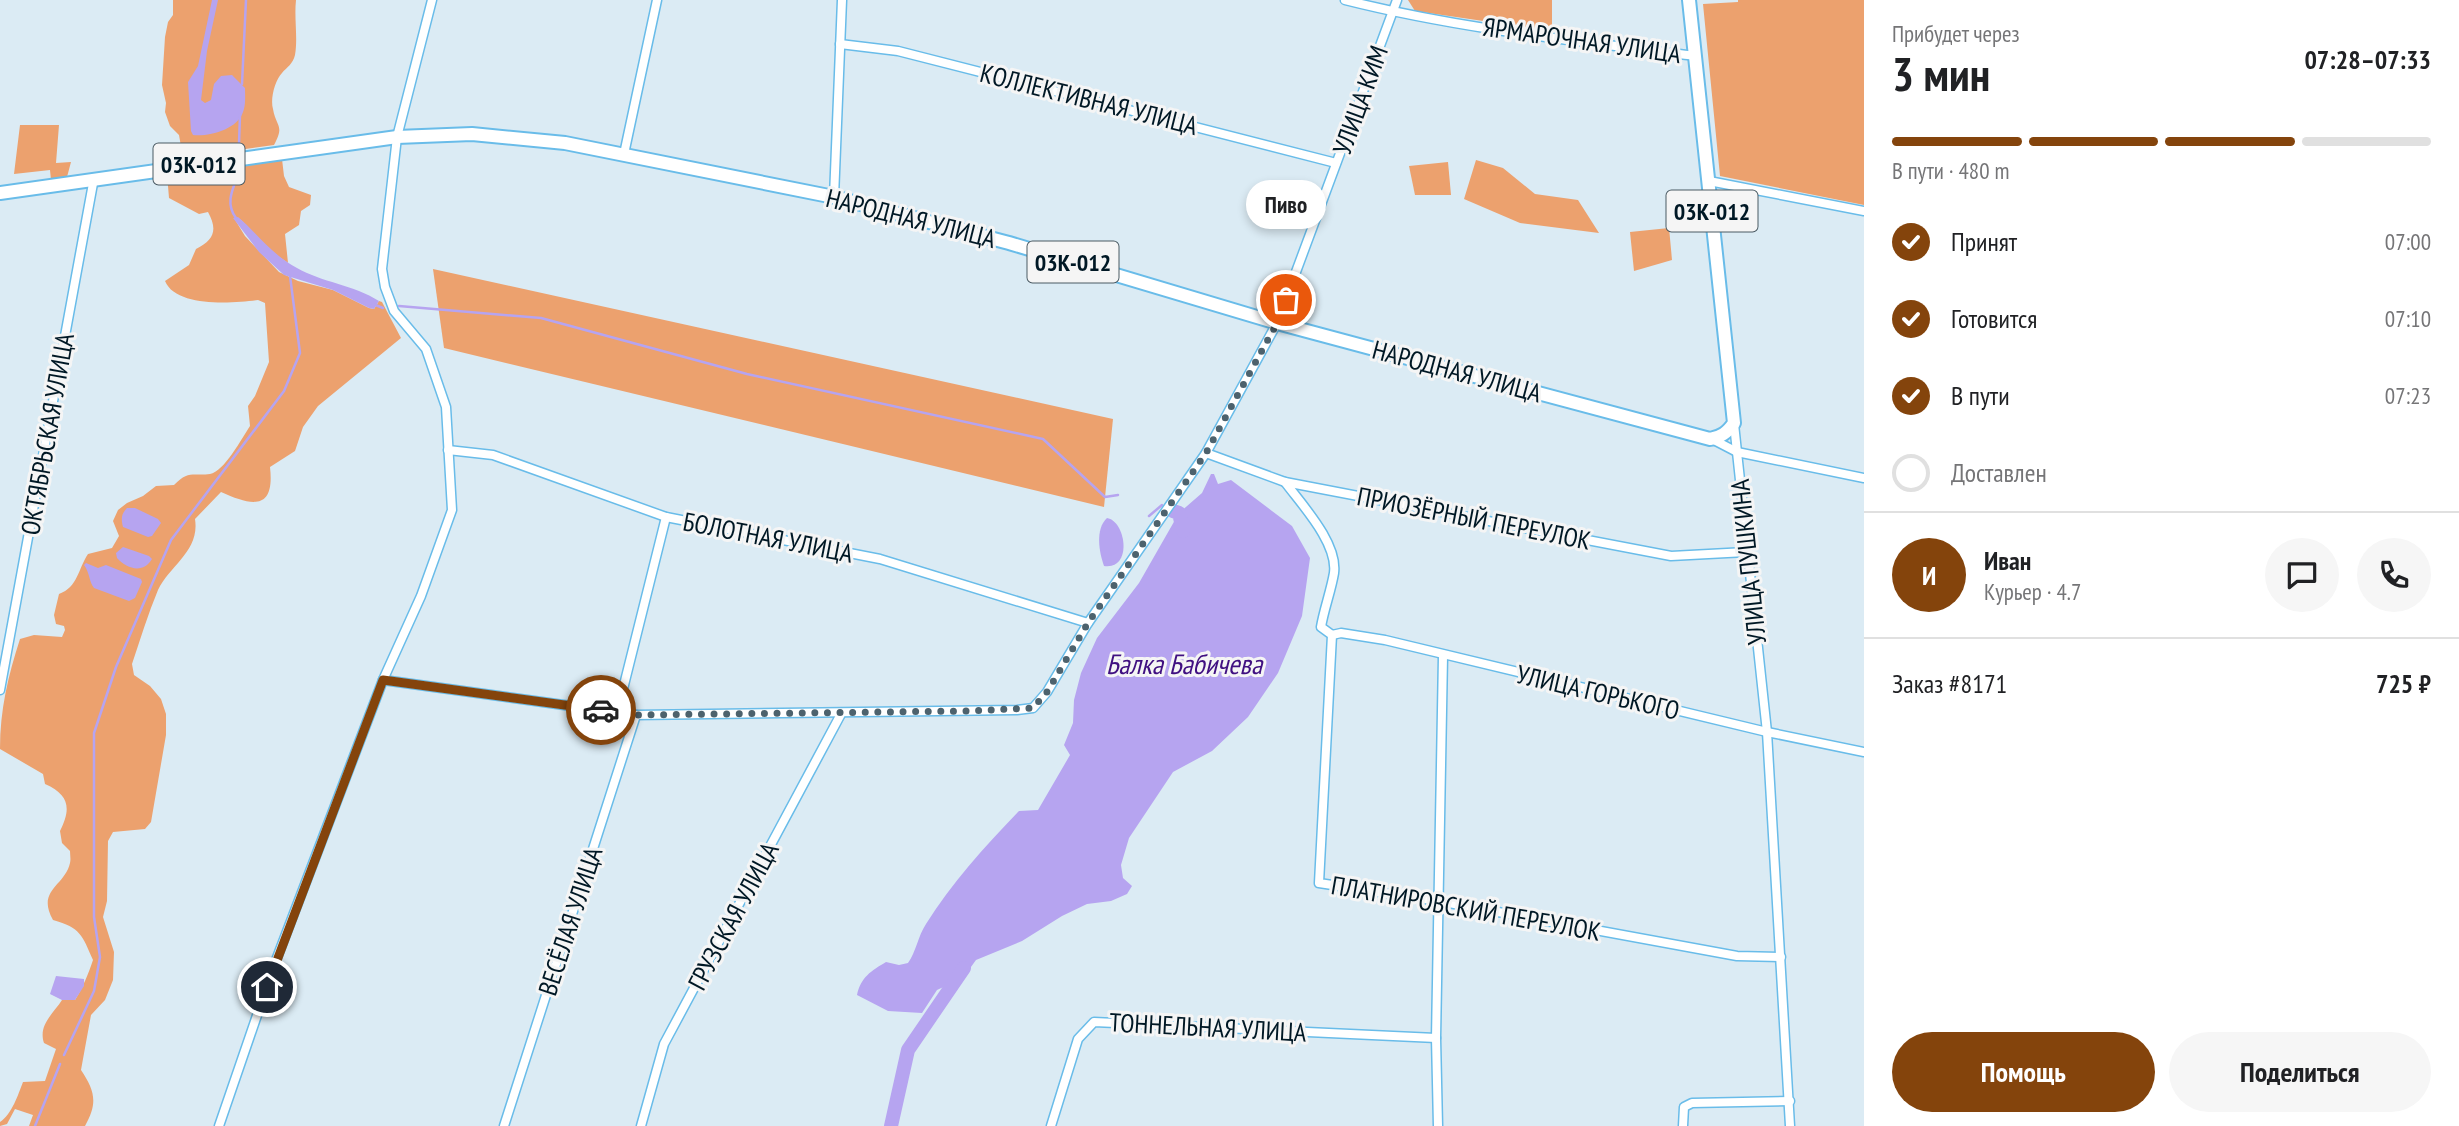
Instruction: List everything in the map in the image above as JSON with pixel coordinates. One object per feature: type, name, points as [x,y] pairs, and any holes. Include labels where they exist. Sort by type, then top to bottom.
[{"type":"main road","name":"УЛИЦА ПУШКИНА","points":[[1689,0],[1734,423]]},
{"type":"main road","name":"НАРОДНАЯ УЛИЦА","points":[[397,137],[472,134],[565,143],[834,197],[1009,243],[1277,323],[1710,439]]},
{"type":"main road","name":"03К-012","points":[[0,193],[397,137]]},
{"type":"main road","points":[[1710,439],[1728,431],[1734,423]]},
{"type":"street","points":[[219,1126],[275,963],[383,680],[413,617],[452,510],[446,407],[426,349],[394,311],[382,269],[397,137],[432,0]]},
{"type":"street","points":[[624,154],[657,0]]},
{"type":"street","points":[[834,197],[842,0]]},
{"type":"street","name":"ЯРМАРОЧНАЯ УЛИЦА","points":[[1345,0],[1392,12],[1695,56]]},
{"type":"street","name":"УЛИЦА КИМ","points":[[841,714],[1017,710],[1033,708],[1047,692],[1088,623],[1206,453],[1277,323],[1397,0]]},
{"type":"street","name":"КОЛЛЕКТИВНАЯ УЛИЦА","points":[[840,44],[898,51],[1336,163]]},
{"type":"street","name":"ОКТЯБРЬСКАЯ УЛИЦА","points":[[0,690],[94,178]]},
{"type":"street","points":[[1709,181],[1864,211]]},
{"type":"street","name":"УЛИЦА ПУШКИНА","points":[[1734,423],[1767,732],[1790,1126]]},
{"type":"street","points":[[1710,439],[1737,452],[1864,478]]},
{"type":"street","name":"БОЛОТНАЯ УЛИЦА","points":[[448,450],[493,455],[666,517],[880,559],[1088,623]]},
{"type":"street","name":"ПРИОЗЁРНЫЙ ПЕРЕУЛОК","points":[[1206,453],[1285,482],[1671,556],[1746,552]]},
{"type":"street","name":"ПЛАТНИРОВСКИЙ ПЕРЕУЛОК","points":[[1285,482],[1310,514],[1330,548],[1334,571],[1321,627],[1332,635],[1319,883],[1438,901],[1737,956],[1781,957]]},
{"type":"street","points":[[617,713],[666,517]]},
{"type":"street","name":"УЛИЦА ГОРЬКОГО","points":[[1332,635],[1341,633],[1385,640],[1767,732],[1864,752]]},
{"type":"street","points":[[1438,1126],[1436,1038],[1443,656]]},
{"type":"street","points":[[383,680],[636,715],[841,714]]},
{"type":"street","name":"ГРУЗСКАЯ УЛИЦА","points":[[641,1126],[664,1044],[841,714]]},
{"type":"street","name":"ВЕСЁЛАЯ УЛИЦА","points":[[504,1126],[636,715]]},
{"type":"street","name":"ТОННЕЛЬНАЯ УЛИЦА","points":[[1051,1126],[1078,1039],[1094,1022],[1436,1038]]},
{"type":"street","points":[[1683,1126],[1684,1107],[1692,1103],[1790,1101]]},
{"type":"shaded area","points":[[173,0],[296,0],[295,55],[277,80],[273,95],[272,105],[279,130],[274,145],[183,158],[179,135],[170,126],[165,112],[162,85],[165,37],[168,22],[173,15]]},
{"type":"shaded area","points":[[1408,0],[1552,0],[1552,31],[1415,11]]},
{"type":"shaded area","points":[[1738,0],[1864,0],[1864,205],[1720,176],[1703,4]]},
{"type":"shaded area","points":[[20,125],[59,125],[56,163],[71,162],[67,177],[51,180],[50,170],[14,174]]},
{"type":"shaded area","points":[[282,159],[284,176],[289,187],[311,195],[310,205],[301,211],[299,225],[285,234],[288,263],[269,250],[242,221],[234,218],[245,236],[279,272],[298,281],[333,290],[369,308],[374,309],[379,301],[382,302],[401,338],[318,406],[303,427],[295,451],[270,467],[271,481],[265,498],[251,502],[221,492],[195,519],[193,540],[189,549],[158,590],[132,664],[134,675],[150,686],[161,699],[166,714],[166,735],[151,822],[145,829],[113,832],[108,841],[107,901],[103,917],[114,952],[113,980],[105,1000],[91,1015],[81,1070],[92,1091],[92,1110],[85,1126],[29,1126],[33,1115],[15,1109],[7,1124],[0,1126],[0,1122],[14,1104],[23,1082],[45,1081],[56,1049],[44,1043],[45,1025],[62,1000],[75,1000],[93,960],[79,934],[70,926],[53,920],[49,910],[50,895],[70,862],[70,851],[62,843],[60,831],[67,809],[64,798],[45,784],[43,774],[0,749],[8,680],[20,639],[34,635],[62,637],[64,626],[56,624],[54,615],[59,594],[74,582],[88,554],[112,548],[119,536],[113,521],[118,510],[156,486],[174,485],[187,475],[215,472],[232,454],[250,426],[248,406],[269,362],[265,303],[258,300],[207,302],[181,296],[171,290],[165,281],[189,265],[196,249],[213,234],[213,224],[208,212],[199,214],[169,198],[167,174]]},
{"type":"shaded area","points":[[1476,160],[1503,168],[1535,194],[1578,200],[1599,233],[1520,223],[1464,199]]},
{"type":"shaded area","points":[[1448,162],[1451,195],[1415,195],[1409,166]]},
{"type":"shaded area","points":[[1669,228],[1672,260],[1634,271],[1630,232]]},
{"type":"shaded area","points":[[433,269],[1113,419],[1104,507],[444,348]]},
{"type":"water","points":[[212,0],[218,0],[207,51],[201,100],[205,103],[211,100],[214,84],[221,76],[232,75],[245,88],[245,106],[240,118],[229,127],[207,135],[193,135],[188,82],[198,66]]},
{"type":"water","points":[[238,217],[288,263],[306,273],[359,291],[379,301],[374,309],[333,290],[284,275],[259,252],[233,218]]},
{"type":"water","name":"Балка Бабичева","points":[[1211,474],[1214,474],[1218,484],[1231,480],[1292,526],[1310,558],[1302,616],[1278,673],[1248,717],[1212,751],[1173,772],[1129,838],[1121,865],[1123,878],[1132,886],[1127,894],[1111,901],[1087,904],[1022,941],[976,960],[963,978],[937,990],[922,1013],[888,1011],[857,995],[864,979],[881,965],[886,962],[899,965],[908,963],[926,924],[970,865],[1019,811],[1038,810],[1070,755],[1064,745],[1073,723],[1074,700],[1081,673],[1097,638],[1139,583],[1179,513],[1202,493]]},
{"type":"water","points":[[127,508],[135,508],[158,519],[161,523],[152,536],[148,537],[123,527],[122,517]]},
{"type":"water","points":[[1107,518],[1119,527],[1124,545],[1119,561],[1104,566],[1099,534]]},
{"type":"water","points":[[123,547],[152,559],[140,568],[125,565],[117,558],[116,553]]},
{"type":"water","points":[[86,563],[98,568],[106,565],[141,579],[135,598],[129,601],[94,588],[84,565]]},
{"type":"water","points":[[56,976],[84,979],[84,986],[75,1000],[62,1000],[50,994]]},
{"type":"waterway","points":[[242,84],[246,0]]},
{"type":"waterway","points":[[239,143],[240,115]]},
{"type":"waterway","points":[[236,218],[230,200],[240,170]]},
{"type":"waterway","points":[[64,1055],[94,991],[100,957],[94,917],[94,733],[116,667],[171,540],[284,391],[300,353],[290,276]]},
{"type":"waterway","points":[[373,304],[383,308]]},
{"type":"waterway","points":[[399,306],[541,318],[747,374],[1043,439],[1105,497],[1118,495]]},
{"type":"waterway","points":[[1149,516],[1162,505]]},
{"type":"waterway","points":[[1173,511],[1179,513],[1183,531]]},
{"type":"waterway","points":[[891,1126],[908,1050],[964,968]]},
{"type":"waterway","points":[[35,1126],[60,1064]]},
{"type":"way so far","points":[[601,710],[636,715],[841,714],[1033,708],[1047,692],[1088,623],[1206,453],[1277,323],[1286,300]]},
{"type":"place","name":"Пиво","points":[[1286,300]]},
{"type":"route","points":[[267,987],[383,680],[601,710]]}]
